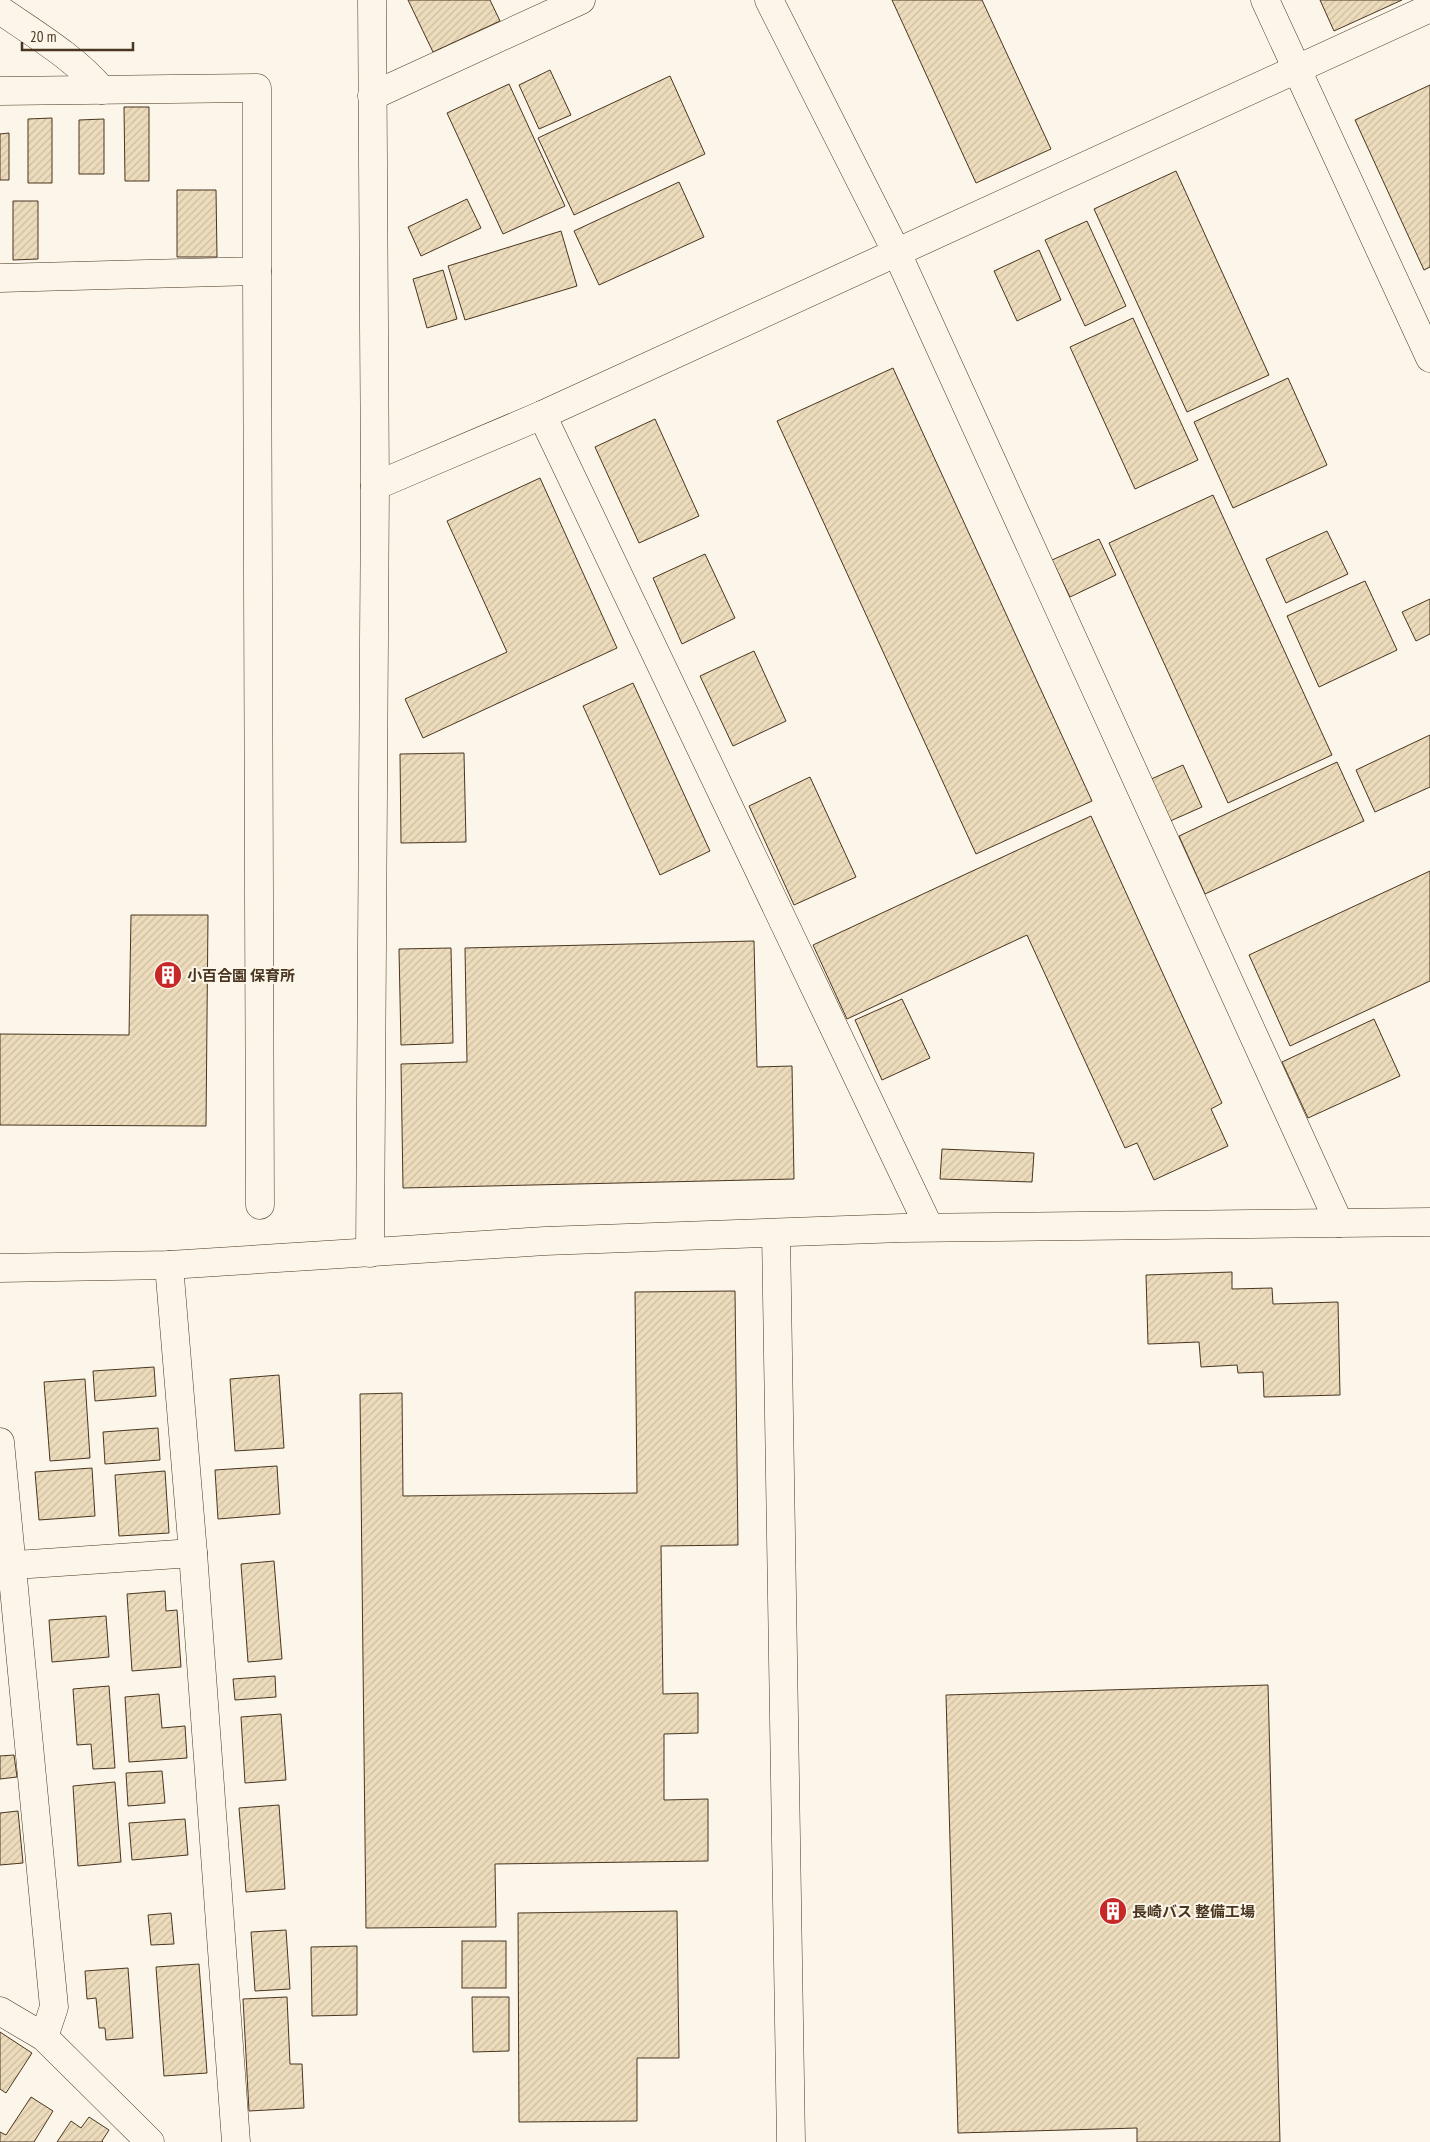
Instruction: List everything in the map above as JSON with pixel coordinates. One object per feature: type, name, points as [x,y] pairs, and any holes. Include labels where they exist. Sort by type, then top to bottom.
[{"type":"street","points":[[370,1254],[375,486],[372,0]]},
{"type":"street","points":[[372,96],[581,0]]},
{"type":"street","points":[[769,0],[897,253],[1339,1223]]},
{"type":"street","points":[[1265,0],[1298,68],[1430,358]]},
{"type":"street","points":[[375,486],[542,415],[1430,8]]},
{"type":"street","points":[[0,10],[65,55],[89,74],[102,90]]},
{"type":"street","points":[[0,91],[257,88],[260,1205]]},
{"type":"street","points":[[0,278],[257,271]]},
{"type":"street","points":[[542,415],[929,1227]]},
{"type":"street","points":[[0,1268],[169,1265],[370,1254],[545,1241],[929,1227],[1430,1222]]},
{"type":"street","points":[[776,1233],[791,2142]]},
{"type":"street","points":[[169,1265],[193,1554],[236,2142]]},
{"type":"street","points":[[0,1442],[6,1566],[54,2007],[44,2037]]},
{"type":"street","points":[[6,1566],[193,1554]]},
{"type":"street","points":[[0,2011],[44,2037],[150,2142]]},
{"type":"building","points":[[408,0],[490,0],[500,21],[433,52]]},
{"type":"building","points":[[892,0],[982,0],[1051,149],[976,183]]},
{"type":"building","points":[[1320,0],[1402,0],[1334,31]]},
{"type":"building","points":[[550,70],[571,115],[539,129],[519,85]]},
{"type":"building","points":[[670,76],[705,154],[574,215],[538,138]]},
{"type":"building","points":[[509,84],[565,206],[503,234],[447,113]]},
{"type":"building","points":[[1430,85],[1430,267],[1424,270],[1355,120]]},
{"type":"building","points":[[124,107],[149,107],[149,181],[125,181]]},
{"type":"building","points":[[52,118],[52,183],[28,183],[28,119]]},
{"type":"building","points":[[104,119],[104,174],[79,174],[79,120]]},
{"type":"building","points":[[9,133],[9,180],[0,180],[0,134]]},
{"type":"building","points":[[1176,171],[1269,375],[1187,412],[1094,209]]},
{"type":"building","points":[[679,182],[704,237],[599,285],[574,231]]},
{"type":"building","points":[[177,190],[216,190],[217,257],[177,257]]},
{"type":"building","points":[[467,199],[481,228],[421,256],[408,227]]},
{"type":"building","points":[[13,201],[38,201],[38,259],[13,260]]},
{"type":"building","points":[[1087,221],[1126,306],[1085,326],[1045,240]]},
{"type":"building","points":[[561,231],[577,286],[465,320],[448,266]]},
{"type":"building","points":[[1039,250],[1061,300],[1017,321],[994,271]]},
{"type":"building","points":[[443,270],[457,319],[427,328],[413,279]]},
{"type":"building","points":[[1133,318],[1198,460],[1135,489],[1070,347]]},
{"type":"building","points":[[893,368],[1092,801],[976,854],[777,421]]},
{"type":"building","points":[[1288,378],[1327,465],[1233,508],[1194,422]]},
{"type":"building","points":[[655,419],[699,516],[639,543],[595,447]]},
{"type":"building","points":[[540,478],[617,648],[423,738],[405,699],[507,652],[447,521]]},
{"type":"building","points":[[1213,495],[1332,755],[1228,803],[1109,543]]},
{"type":"building","points":[[1327,531],[1348,574],[1286,603],[1266,559]]},
{"type":"building","points":[[1099,539],[1116,575],[1070,597],[1052,560]]},
{"type":"building","points":[[705,554],[735,618],[682,644],[653,578]]},
{"type":"building","points":[[1365,581],[1397,650],[1319,687],[1287,616]]},
{"type":"building","points":[[1430,599],[1430,634],[1416,641],[1402,612]]},
{"type":"building","points":[[754,651],[786,721],[733,746],[700,676]]},
{"type":"building","points":[[633,683],[710,851],[660,875],[583,706]]},
{"type":"building","points":[[1430,735],[1430,787],[1375,812],[1356,770]]},
{"type":"building","points":[[464,753],[466,842],[401,843],[400,754]]},
{"type":"building","points":[[1337,762],[1364,821],[1205,894],[1179,836]]},
{"type":"building","points":[[1183,765],[1202,807],[1168,822],[1149,780]]},
{"type":"building","points":[[810,777],[856,877],[794,905],[749,806]]},
{"type":"building","points":[[1091,816],[1222,1103],[1211,1109],[1228,1146],[1154,1180],[1137,1143],[1125,1148],[1027,935],[847,1019],[813,945]]},
{"type":"building","points":[[1430,871],[1430,981],[1290,1046],[1249,955]]},
{"type":"building","name":"小百合園 保育所","points":[[131,915],[208,915],[206,1126],[0,1125],[0,1034],[129,1035]]},
{"type":"building","points":[[754,941],[757,1067],[792,1066],[794,1179],[403,1188],[401,1064],[467,1062],[465,948]]},
{"type":"building","points":[[451,948],[453,1043],[401,1045],[399,949]]},
{"type":"building","points":[[902,999],[930,1058],[882,1080],[855,1020]]},
{"type":"building","points":[[1374,1019],[1400,1076],[1308,1118],[1282,1062]]},
{"type":"building","points":[[942,1149],[1034,1153],[1032,1182],[940,1179]]},
{"type":"building","points":[[1232,1272],[1232,1289],[1272,1288],[1273,1304],[1338,1302],[1340,1395],[1264,1397],[1263,1372],[1238,1373],[1237,1365],[1201,1367],[1199,1342],[1148,1344],[1146,1275]]},
{"type":"building","points":[[735,1291],[738,1545],[661,1546],[663,1694],[698,1693],[698,1733],[664,1734],[664,1800],[708,1799],[708,1861],[495,1864],[496,1927],[366,1928],[360,1394],[402,1393],[403,1496],[637,1493],[635,1292]]},
{"type":"building","points":[[154,1367],[156,1396],[95,1401],[93,1371]]},
{"type":"building","points":[[279,1375],[284,1448],[235,1451],[230,1379]]},
{"type":"building","points":[[85,1379],[90,1458],[50,1461],[44,1382]]},
{"type":"building","points":[[158,1428],[160,1460],[105,1464],[103,1432]]},
{"type":"building","points":[[277,1466],[280,1514],[218,1519],[215,1470]]},
{"type":"building","points":[[92,1468],[95,1516],[39,1520],[35,1472]]},
{"type":"building","points":[[165,1471],[169,1533],[119,1536],[115,1475]]},
{"type":"building","points":[[274,1561],[282,1659],[248,1662],[241,1564]]},
{"type":"building","points":[[165,1591],[166,1611],[177,1610],[181,1667],[132,1671],[127,1594]]},
{"type":"building","points":[[106,1616],[109,1657],[52,1662],[49,1620]]},
{"type":"building","points":[[275,1676],[276,1697],[235,1700],[233,1679]]},
{"type":"building","name":"長崎バス 整備工場","points":[[1268,1685],[1280,2142],[1137,2142],[1137,2128],[958,2133],[946,1695]]},
{"type":"building","points":[[109,1686],[115,1768],[93,1769],[91,1744],[77,1745],[73,1689]]},
{"type":"building","points":[[159,1694],[162,1728],[185,1726],[187,1758],[129,1762],[125,1697]]},
{"type":"building","points":[[281,1714],[286,1780],[245,1783],[241,1717]]},
{"type":"building","points":[[14,1755],[17,1777],[0,1779],[0,1756]]},
{"type":"building","points":[[162,1771],[165,1803],[128,1806],[126,1773]]},
{"type":"building","points":[[115,1782],[121,1862],[78,1866],[73,1786]]},
{"type":"building","points":[[279,1805],[285,1889],[246,1892],[239,1808]]},
{"type":"building","points":[[18,1811],[23,1863],[0,1865],[0,1813]]},
{"type":"building","points":[[185,1819],[188,1855],[132,1860],[129,1823]]},
{"type":"building","points":[[677,1911],[679,2058],[637,2058],[637,2121],[519,2122],[518,1913]]},
{"type":"building","points":[[171,1913],[174,1944],[151,1945],[148,1915]]},
{"type":"building","points":[[286,1930],[290,1989],[255,1991],[251,1932]]},
{"type":"building","points":[[462,1941],[506,1941],[506,1988],[462,1988]]},
{"type":"building","points":[[357,1946],[357,2015],[312,2016],[311,1947]]},
{"type":"building","points":[[199,1964],[207,2073],[164,2076],[156,1967]]},
{"type":"building","points":[[128,1968],[133,2038],[106,2040],[105,2028],[99,2028],[96,1998],[87,1999],[85,1971]]},
{"type":"building","points":[[287,1997],[290,2064],[302,2064],[304,2108],[249,2111],[243,1999]]},
{"type":"building","points":[[472,1997],[509,1997],[509,2051],[473,2052]]},
{"type":"building","points":[[0,2032],[32,2053],[6,2093],[0,2089]]},
{"type":"building","points":[[31,2097],[53,2111],[34,2142],[0,2142],[0,2132],[6,2135]]},
{"type":"building","points":[[89,2117],[109,2130],[103,2142],[57,2142],[71,2121],[81,2128]]},
{"type":"place","name":"小百合園 保育所","points":[[168,975]]},
{"type":"place","name":"長崎バス 整備工場","points":[[1113,1911]]}]
